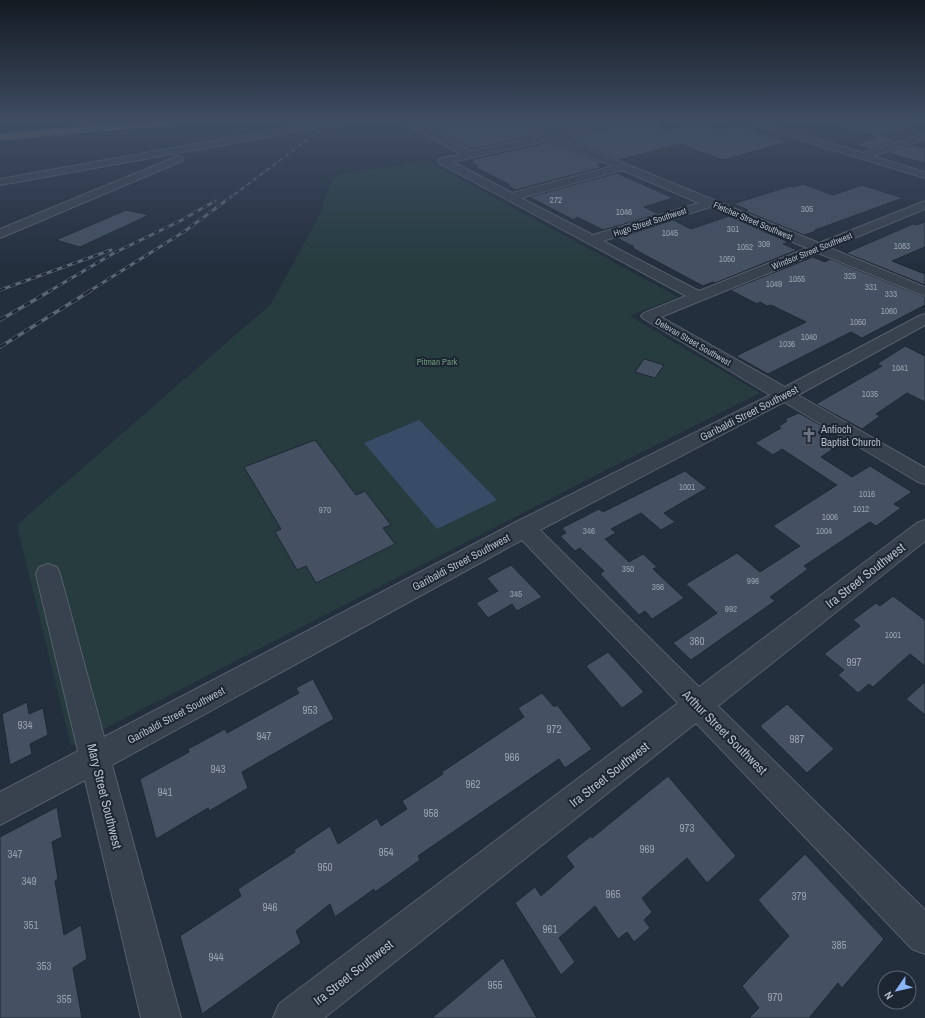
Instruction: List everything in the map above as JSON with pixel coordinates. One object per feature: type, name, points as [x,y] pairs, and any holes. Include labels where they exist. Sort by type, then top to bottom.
[{"type":"street","points":[[0,182],[69,170]]},
{"type":"street","points":[[0,234],[152,170]]},
{"type":"street","points":[[459,170],[698,297]]},
{"type":"street","points":[[510,197],[613,170]]},
{"type":"street","name":"Fletcher Street Southwest","points":[[628,170],[925,292]]},
{"type":"street","points":[[907,170],[925,175]]},
{"type":"street","name":"Hugo Street Southwest","points":[[591,240],[710,203]]},
{"type":"street","name":"Windsor Street Southwest","points":[[698,297],[925,205]]},
{"type":"street","name":"Delevan Street Southwest","points":[[698,297],[649,316],[925,477]]},
{"type":"street","name":"Garibaldi Street Southwest","points":[[0,809],[524,528],[784,395],[925,320]]},
{"type":"street","name":"Arthur Street Southwest","points":[[524,528],[925,936]]},
{"type":"street","name":"Ira Street Southwest","points":[[293,1018],[925,529]]},
{"type":"street","name":"Mary Street Southwest","points":[[48,574],[161,1018]]},
{"type":"green space","name":"Pitman Park","points":[[372,170],[443,170],[678,297],[630,316],[760,393],[606,470],[71,746],[17,525],[271,304],[317,220],[333,178],[336,175]]},
{"type":"water","points":[[419,420],[497,500],[437,529],[364,443]]},
{"type":"building","points":[[480,170],[594,170],[516,190],[506,185],[510,185]]},
{"type":"building","points":[[617,173],[673,198],[644,207],[659,214],[603,230],[577,217],[574,220],[529,197]]},
{"type":"building","points":[[803,184],[833,195],[862,185],[903,198],[804,235],[745,211],[748,210],[733,204],[790,186],[794,187]]},
{"type":"building","points":[[126,210],[149,215],[80,247],[56,240]]},
{"type":"building","points":[[729,216],[788,242],[783,244],[797,250],[715,283],[713,282],[703,286],[617,238],[673,220],[691,229]]},
{"type":"building","points":[[925,222],[925,247],[892,261],[925,274],[925,285],[846,253],[913,224],[916,225]]},
{"type":"building","points":[[813,257],[825,262],[830,259],[925,297],[925,305],[862,338],[851,332],[768,374],[736,356],[806,322],[771,305],[767,306],[760,302],[757,304],[730,290]]},
{"type":"building","points":[[905,346],[925,356],[925,402],[907,393],[876,414],[880,416],[862,429],[816,404],[882,366],[877,364]]},
{"type":"building","points":[[644,359],[664,365],[655,378],[635,372]]},
{"type":"building","points":[[799,413],[822,426],[818,433],[837,446],[821,457],[852,477],[870,466],[912,492],[894,504],[901,508],[876,526],[870,522],[804,566],[808,569],[770,597],[775,601],[691,660],[673,643],[717,613],[686,584],[737,553],[760,572],[800,546],[773,526],[837,485],[782,449],[773,455],[755,443],[781,428],[778,427],[787,421],[785,419]]},
{"type":"building","points":[[315,440],[356,495],[365,491],[391,525],[383,528],[395,544],[316,583],[306,566],[297,570],[275,532],[281,529],[244,467]]},
{"type":"building","points":[[685,471],[707,488],[664,513],[675,522],[661,530],[641,513],[611,529],[616,533],[605,539],[629,562],[643,554],[657,567],[653,569],[684,598],[652,619],[645,611],[639,615],[600,574],[604,571],[580,548],[575,551],[560,536],[566,533],[562,528],[599,509],[603,512]]},
{"type":"building","points":[[511,565],[542,597],[517,611],[512,604],[488,618],[476,603],[498,591],[487,578]]},
{"type":"building","points":[[893,596],[925,620],[925,666],[910,654],[873,687],[869,684],[858,693],[838,675],[844,670],[824,654],[860,626],[853,620],[876,603],[880,606]]},
{"type":"building","points":[[608,652],[644,692],[622,708],[586,666]]},
{"type":"building","points":[[313,679],[334,719],[242,772],[248,788],[209,811],[208,808],[156,839],[140,779],[189,752],[188,749],[225,729],[227,733],[299,693],[296,688]]},
{"type":"building","points":[[925,682],[925,715],[906,699]]},
{"type":"building","points":[[542,693],[554,707],[557,705],[592,749],[565,768],[559,759],[418,856],[420,860],[375,892],[374,889],[335,917],[330,904],[296,931],[301,943],[202,1014],[180,936],[241,896],[238,889],[295,852],[294,850],[330,826],[338,844],[377,818],[381,826],[407,809],[402,801],[443,774],[442,772],[524,717],[518,708]]},
{"type":"building","points":[[27,702],[29,714],[43,708],[48,735],[30,744],[32,754],[10,765],[2,714]]},
{"type":"building","points":[[787,704],[834,749],[807,773],[760,726]]},
{"type":"building","points":[[668,776],[736,856],[707,883],[687,858],[642,898],[652,912],[644,920],[650,928],[634,942],[627,932],[618,939],[595,906],[559,938],[575,962],[561,975],[515,903],[535,887],[541,896],[574,867],[566,856],[591,836],[592,838]]},
{"type":"building","points":[[57,807],[62,837],[52,842],[58,879],[55,881],[64,935],[81,925],[87,959],[73,968],[82,1018],[0,1018],[0,837]]},
{"type":"building","points":[[805,854],[884,939],[842,988],[838,983],[809,1018],[749,1018],[759,1008],[742,986],[789,936],[758,900]]},
{"type":"building","points":[[503,958],[537,1018],[432,1018],[456,998]]},
{"type":"railway","points":[[231,197],[268,170]]},
{"type":"railway","points":[[88,292],[185,231],[232,196]]},
{"type":"railway","points":[[48,292],[114,253],[180,221],[215,201]]},
{"type":"railway","points":[[0,290],[111,250]]},
{"type":"railway","points":[[0,320],[50,291]]},
{"type":"railway","points":[[0,347],[90,291]]},
{"type":"place","name":"Antioch Baptist Church","points":[[809,435]]}]
